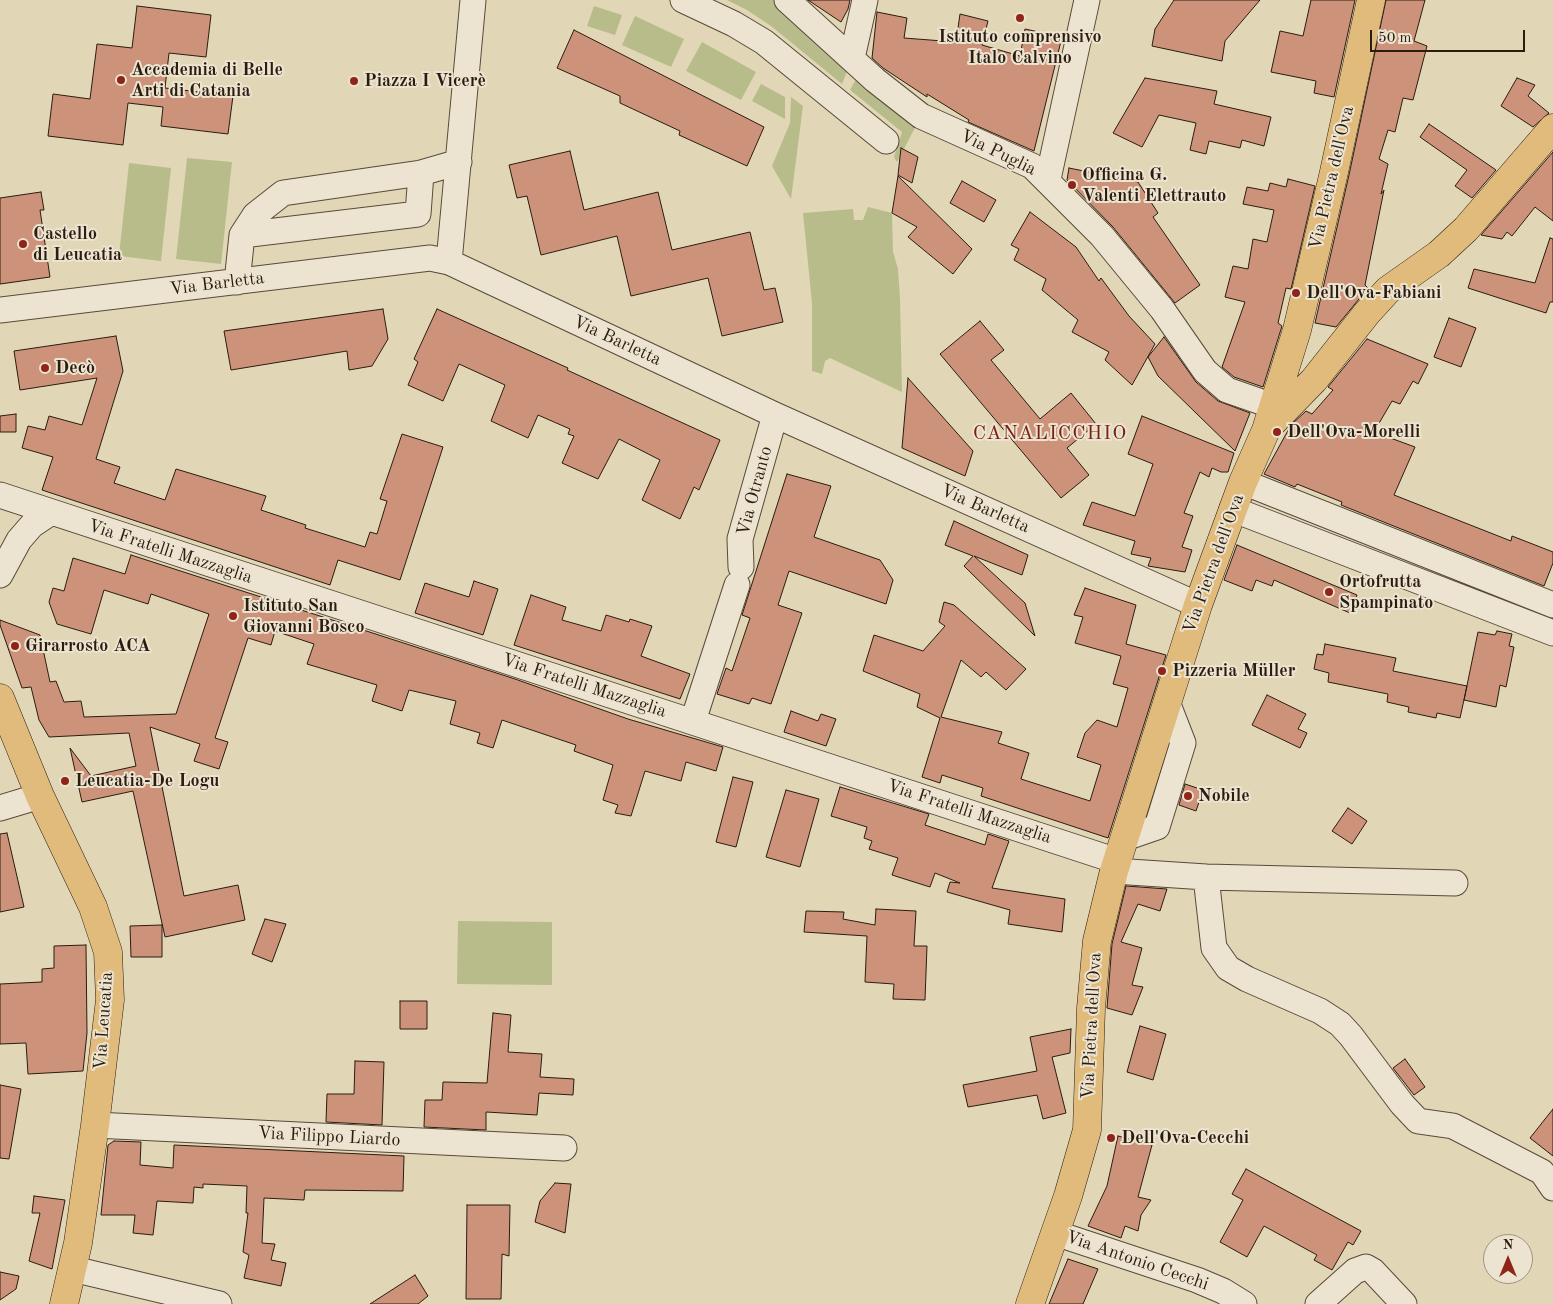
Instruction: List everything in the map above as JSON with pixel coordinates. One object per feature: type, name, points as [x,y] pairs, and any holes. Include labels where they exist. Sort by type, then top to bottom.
[{"type":"main road","name":"Via Pietra dell'Ova","points":[[1030,1304],[1055,1233],[1087,1130],[1090,1008],[1097,941],[1119,857],[1198,605],[1232,509],[1269,418],[1300,382],[1297,330],[1334,172],[1371,0]]},
{"type":"main road","points":[[1300,382],[1388,290],[1439,254],[1466,230],[1552,130]]},
{"type":"main road","name":"Via Leucatia","points":[[0,698],[40,796],[93,907],[108,952],[110,1000],[95,1125],[73,1269],[64,1304]]},
{"type":"street","points":[[449,262],[473,0]]},
{"type":"street","points":[[683,0],[734,24],[764,42],[886,141]]},
{"type":"street","name":"Via Puglia","points":[[787,0],[876,80],[921,116],[1014,157],[1032,166],[1048,179],[1102,236],[1144,287],[1205,371],[1227,390],[1269,418]]},
{"type":"street","points":[[852,58],[865,0]]},
{"type":"street","points":[[1048,179],[1087,0]]},
{"type":"street","points":[[237,282],[242,235],[256,215],[283,193],[421,173],[459,162]]},
{"type":"street","points":[[242,235],[418,214],[421,173]]},
{"type":"street","name":"Via Barletta","points":[[0,310],[430,258],[449,262],[776,415],[1198,605]]},
{"type":"street","name":"Via Otranto","points":[[693,721],[739,576],[740,539],[776,415]]},
{"type":"street","points":[[1243,482],[1553,605]]},
{"type":"street","name":"Via Fratelli Mazzaglia","points":[[0,495],[50,513],[1119,857],[1206,877],[1456,883]]},
{"type":"street","points":[[1232,509],[1553,633]]},
{"type":"street","points":[[0,575],[19,540],[32,525],[50,513]]},
{"type":"street","points":[[0,808],[40,796]]},
{"type":"street","points":[[1206,877],[1214,948],[1228,968],[1247,980],[1320,1011],[1340,1024],[1402,1104],[1418,1120],[1453,1126],[1542,1172],[1553,1188]]},
{"type":"street","name":"Via Filippo Liardo","points":[[95,1125],[564,1148]]},
{"type":"street","name":"Via Antonio Cecchi","points":[[1055,1233],[1197,1280],[1223,1291],[1244,1304]]},
{"type":"street","points":[[1318,1304],[1355,1271],[1366,1267],[1373,1271],[1404,1304]]},
{"type":"street","points":[[73,1269],[219,1304]]},
{"type":"green space","points":[[727,0],[778,0],[848,69],[842,84],[771,26],[747,10]]},
{"type":"green space","points":[[594,6],[622,15],[615,35],[587,26]]},
{"type":"green space","points":[[635,16],[684,39],[671,67],[622,45]]},
{"type":"green space","points":[[702,42],[756,72],[741,100],[686,71]]},
{"type":"green space","points":[[857,77],[918,122],[897,162],[894,157],[902,132],[850,90]]},
{"type":"green space","points":[[761,84],[785,97],[785,119],[752,101]]},
{"type":"green space","points":[[791,97],[803,106],[791,199],[772,166],[790,123]]},
{"type":"green space","points":[[187,158],[232,162],[221,264],[176,259]]},
{"type":"green space","points":[[129,163],[171,168],[161,261],[119,256]]},
{"type":"green space","points":[[868,207],[892,213],[893,252],[898,269],[900,299],[902,392],[830,358],[825,361],[822,374],[812,371],[812,303],[803,213],[853,209],[854,220],[863,220]]},
{"type":"green space","points":[[458,921],[552,922],[552,985],[457,984]]},
{"type":"building","points":[[808,0],[850,0],[848,9],[841,22]]},
{"type":"building","points":[[1174,0],[1260,0],[1225,41],[1222,61],[1152,46],[1155,29]]},
{"type":"building","points":[[1311,0],[1355,0],[1334,97],[1314,93],[1316,81],[1271,72],[1280,31],[1303,36]]},
{"type":"building","points":[[1386,0],[1425,0],[1414,41],[1427,46],[1413,100],[1403,98],[1395,132],[1388,130],[1379,159],[1388,164],[1365,285],[1368,288],[1336,327],[1315,323]]},
{"type":"building","points":[[137,6],[211,15],[206,57],[169,53],[165,88],[233,96],[228,134],[161,126],[163,107],[128,103],[123,145],[48,136],[53,94],[90,99],[97,44],[132,48]]},
{"type":"building","points":[[877,12],[907,18],[904,38],[956,42],[960,14],[988,21],[982,45],[1020,56],[1025,29],[1062,37],[1034,151],[968,122],[969,120],[927,94],[927,97],[883,68],[872,58]]},
{"type":"building","points":[[574,30],[764,127],[747,166],[679,135],[680,131],[620,103],[620,96],[557,68]]},
{"type":"building","points":[[1145,78],[1217,91],[1214,104],[1271,117],[1264,146],[1242,140],[1240,148],[1209,141],[1206,154],[1190,150],[1196,123],[1159,115],[1142,147],[1113,133]]},
{"type":"building","points":[[1517,78],[1535,85],[1528,96],[1549,113],[1533,127],[1501,106]]},
{"type":"building","points":[[1429,124],[1496,170],[1472,198],[1455,186],[1467,170],[1420,137]]},
{"type":"building","points":[[901,148],[918,157],[912,183],[898,175]]},
{"type":"building","points":[[570,151],[584,210],[658,192],[672,250],[750,232],[764,290],[775,288],[783,322],[722,336],[708,278],[631,296],[617,236],[541,255],[527,196],[517,198],[509,165]]},
{"type":"building","points":[[1553,152],[1553,221],[1535,207],[1512,236],[1507,232],[1502,239],[1481,235]]},
{"type":"building","points":[[1069,168],[1138,182],[1158,213],[1153,217],[1200,285],[1175,303],[1113,227],[1067,180]]},
{"type":"building","points":[[898,176],[972,249],[953,274],[908,237],[917,227],[892,213]]},
{"type":"building","points":[[1288,179],[1315,186],[1291,289],[1286,288],[1278,323],[1282,326],[1263,387],[1234,377],[1222,367],[1245,302],[1225,297],[1233,266],[1248,269],[1253,239],[1267,242],[1274,210],[1243,204],[1247,187],[1268,191],[1270,183],[1286,187]]},
{"type":"building","points":[[962,181],[996,200],[984,222],[950,203]]},
{"type":"building","name":"Castello di Leucatia","points":[[41,192],[44,210],[40,210],[50,277],[0,284],[0,198]]},
{"type":"building","points":[[1030,212],[1076,247],[1099,281],[1101,278],[1129,316],[1155,344],[1132,385],[1105,360],[1109,352],[1072,332],[1078,320],[1042,290],[1046,279],[1014,260],[1019,249],[1011,245]]},
{"type":"building","points":[[1550,238],[1553,239],[1553,302],[1550,302],[1546,313],[1468,288],[1474,269],[1535,283]]},
{"type":"building","points":[[383,309],[388,339],[372,366],[349,370],[347,351],[231,370],[224,331]]},
{"type":"building","points":[[437,309],[720,440],[699,490],[694,487],[680,519],[642,500],[660,460],[619,439],[598,479],[562,463],[574,436],[568,434],[570,429],[538,415],[528,438],[491,421],[505,385],[459,364],[443,401],[408,385],[418,362],[414,359]]},
{"type":"building","points":[[1449,318],[1476,328],[1461,367],[1434,357]]},
{"type":"building","points":[[980,321],[1004,350],[991,360],[1040,419],[1071,393],[1096,424],[1067,448],[1089,475],[1061,498],[940,354]]},
{"type":"building","points":[[116,336],[123,371],[96,459],[120,467],[114,483],[165,500],[176,469],[266,496],[261,510],[306,525],[305,528],[365,547],[370,532],[377,534],[387,501],[380,499],[402,434],[443,447],[400,580],[338,560],[330,585],[42,490],[53,457],[22,448],[28,426],[45,430],[49,416],[82,425],[97,378],[20,390],[14,351]]},
{"type":"building","points":[[1164,337],[1196,382],[1218,401],[1250,413],[1235,451],[1158,376],[1148,357]]},
{"type":"building","points":[[1367,339],[1428,364],[1418,384],[1413,381],[1400,404],[1392,401],[1374,432],[1415,447],[1394,495],[1511,541],[1512,536],[1553,552],[1553,563],[1544,586],[1341,505],[1342,502],[1297,484],[1295,487],[1264,474],[1291,425],[1306,411],[1312,414],[1333,390],[1328,387]]},
{"type":"building","points":[[908,378],[973,451],[965,476],[902,448]]},
{"type":"building","points":[[16,414],[16,432],[0,432],[0,416]]},
{"type":"building","points":[[1142,416],[1234,453],[1228,472],[1221,472],[1212,468],[1209,477],[1200,472],[1184,513],[1193,516],[1182,547],[1192,550],[1185,572],[1148,566],[1151,558],[1131,554],[1135,541],[1083,525],[1092,502],[1135,516],[1153,464],[1128,454]]},
{"type":"building","points":[[787,474],[831,486],[814,537],[880,560],[893,580],[886,604],[789,571],[778,605],[802,613],[771,704],[752,698],[749,704],[717,694],[726,668],[732,671],[750,618],[742,615]]},
{"type":"building","points":[[954,521],[1028,555],[1022,575],[974,556],[1025,603],[1035,636],[964,566],[973,556],[945,545]]},
{"type":"building","points":[[1237,545],[1357,595],[1350,613],[1274,580],[1272,586],[1256,580],[1252,591],[1224,580]]},
{"type":"building","points":[[131,555],[515,679],[628,719],[723,747],[716,771],[686,762],[681,781],[645,771],[631,816],[615,813],[618,805],[603,800],[613,765],[574,751],[576,745],[502,720],[493,748],[477,743],[480,733],[450,724],[456,701],[409,690],[402,711],[372,701],[377,685],[307,664],[314,644],[275,631],[271,645],[248,638],[215,738],[228,742],[219,769],[194,761],[200,744],[150,727],[184,896],[238,885],[245,920],[165,937],[133,791],[82,802],[70,748],[91,776],[136,766],[129,733],[49,737],[39,720],[31,687],[22,688],[0,625],[0,620],[40,635],[50,682],[56,681],[64,702],[81,701],[84,717],[176,714],[209,614],[151,594],[148,604],[104,590],[91,634],[57,624],[49,602],[53,588],[64,591],[73,558],[125,574]]},
{"type":"building","points":[[474,581],[498,589],[483,635],[415,613],[425,583],[469,597]]},
{"type":"building","points":[[1085,588],[1136,605],[1126,644],[1166,655],[1108,838],[981,796],[983,788],[942,775],[940,783],[922,777],[940,718],[917,707],[920,694],[863,671],[874,635],[923,651],[945,626],[939,622],[944,602],[954,605],[1026,669],[1006,690],[986,672],[981,677],[961,660],[941,717],[1002,732],[998,743],[1029,753],[1021,779],[1090,801],[1101,765],[1077,757],[1085,733],[1097,720],[1117,727],[1128,688],[1113,684],[1121,656],[1075,643],[1083,617],[1074,615]]},
{"type":"building","points":[[531,595],[566,607],[562,620],[601,631],[606,615],[629,622],[630,619],[652,626],[641,656],[690,674],[680,699],[514,645]]},
{"type":"building","points":[[1497,631],[1512,634],[1509,646],[1514,647],[1506,687],[1500,685],[1496,707],[1464,700],[1478,632],[1495,635]]},
{"type":"building","points":[[1325,644],[1396,658],[1393,671],[1467,686],[1460,718],[1437,713],[1436,718],[1408,712],[1409,707],[1387,702],[1388,694],[1328,682],[1329,673],[1314,669],[1317,654],[1323,655]]},
{"type":"building","points":[[1267,695],[1306,714],[1298,729],[1307,733],[1300,748],[1252,725]]},
{"type":"building","points":[[791,711],[818,721],[821,714],[836,719],[826,746],[784,732]]},
{"type":"building","points":[[733,777],[753,782],[736,847],[716,842]]},
{"type":"building","points":[[1185,784],[1203,790],[1196,811],[1179,805]]},
{"type":"building","points":[[840,787],[929,814],[925,825],[985,845],[988,834],[1009,841],[992,888],[1065,899],[1062,932],[1008,924],[1010,910],[947,892],[950,882],[960,883],[935,873],[930,887],[892,875],[898,858],[869,849],[872,841],[864,838],[867,827],[831,816]]},
{"type":"building","points":[[786,790],[819,799],[800,867],[766,857]]},
{"type":"building","points":[[1348,808],[1367,821],[1352,844],[1332,831]]},
{"type":"building","points":[[7,833],[24,907],[0,912],[0,834]]},
{"type":"building","points":[[1126,886],[1167,889],[1160,911],[1138,904],[1121,942],[1142,948],[1132,985],[1143,987],[1132,1015],[1107,1008],[1112,944]]},
{"type":"building","points":[[876,909],[916,911],[914,946],[927,946],[925,1000],[893,999],[894,984],[865,982],[867,936],[804,932],[806,911],[844,912],[843,919],[875,925]]},
{"type":"building","points":[[265,919],[286,924],[272,962],[252,954]]},
{"type":"building","points":[[162,925],[162,957],[131,957],[130,926]]},
{"type":"building","points":[[86,945],[87,1033],[83,1071],[28,1074],[26,1043],[0,1044],[0,984],[42,982],[42,969],[54,968],[54,946]]},
{"type":"building","points":[[400,1001],[427,1001],[427,1029],[400,1029]]},
{"type":"building","points":[[493,1013],[511,1015],[508,1052],[542,1054],[540,1077],[574,1079],[573,1095],[539,1093],[537,1115],[486,1112],[486,1130],[424,1127],[425,1100],[442,1100],[443,1082],[487,1083]]},
{"type":"building","points":[[1140,1026],[1166,1034],[1153,1080],[1127,1072]]},
{"type":"building","points":[[1071,1029],[1070,1053],[1052,1057],[1066,1113],[1043,1119],[1037,1095],[968,1107],[963,1085],[1037,1071],[1030,1037]]},
{"type":"building","points":[[1405,1059],[1425,1087],[1414,1095],[1393,1068]]},
{"type":"building","points":[[355,1061],[384,1062],[382,1125],[326,1122],[327,1094],[354,1094]]},
{"type":"building","points":[[0,1085],[21,1089],[9,1159],[0,1158]]},
{"type":"building","points":[[1553,1109],[1553,1156],[1530,1138]]},
{"type":"building","points":[[1118,1136],[1152,1145],[1138,1197],[1151,1200],[1141,1215],[1138,1231],[1125,1226],[1121,1238],[1088,1226],[1107,1186]]},
{"type":"building","points":[[114,1141],[141,1142],[140,1165],[173,1168],[174,1145],[404,1156],[403,1191],[305,1190],[304,1200],[264,1198],[262,1243],[275,1244],[271,1260],[286,1263],[281,1286],[244,1278],[249,1255],[243,1252],[248,1213],[246,1213],[247,1186],[203,1184],[203,1188],[194,1187],[193,1203],[157,1201],[153,1235],[133,1233],[135,1215],[101,1215],[108,1145]]},
{"type":"building","points":[[1246,1169],[1361,1231],[1353,1245],[1348,1242],[1332,1270],[1314,1260],[1317,1255],[1264,1226],[1247,1257],[1220,1242],[1243,1200],[1232,1194]]},
{"type":"building","points":[[555,1183],[571,1184],[565,1233],[535,1222],[540,1201]]},
{"type":"building","points":[[34,1196],[65,1200],[52,1269],[29,1261],[40,1213],[32,1213]]},
{"type":"building","points":[[467,1205],[510,1205],[509,1256],[502,1254],[501,1299],[466,1299]]},
{"type":"building","points":[[1068,1259],[1098,1269],[1083,1304],[1049,1304]]},
{"type":"building","points":[[0,1272],[19,1276],[16,1289],[0,1300]]},
{"type":"building","points":[[415,1275],[428,1296],[418,1304],[370,1304]]},
{"type":"place","name":"Istituto comprensivo Italo Calvino","points":[[1020,18]]},
{"type":"place","name":"Accademia di Belle Arti di Catania","points":[[121,80]]},
{"type":"place","name":"Piazza I Vicerè","points":[[354,81]]},
{"type":"place","name":"Officina G. Valenti Elettrauto","points":[[1072,185]]},
{"type":"place","name":"Castello di Leucatia","points":[[23,244]]},
{"type":"place","name":"Dell'Ova-Fabiani","points":[[1296,293]]},
{"type":"place","name":"Decò","points":[[45,368]]},
{"type":"place","name":"Dell'Ova-Morelli","points":[[1277,432]]},
{"type":"place","name":"Ortofrutta Spampinato","points":[[1329,592]]},
{"type":"place","name":"Istituto San Giovanni Bosco","points":[[233,616]]},
{"type":"place","name":"Girarrosto ACA","points":[[15,646]]},
{"type":"place","name":"Pizzeria Müller","points":[[1162,671]]},
{"type":"place","name":"Leucatia-De Logu","points":[[65,781]]},
{"type":"place","name":"Nobile","points":[[1188,796]]},
{"type":"place","name":"Dell'Ova-Cecchi","points":[[1111,1138]]},
{"type":"district","name":"CANALICCHIO","points":[[1050,434]]}]
